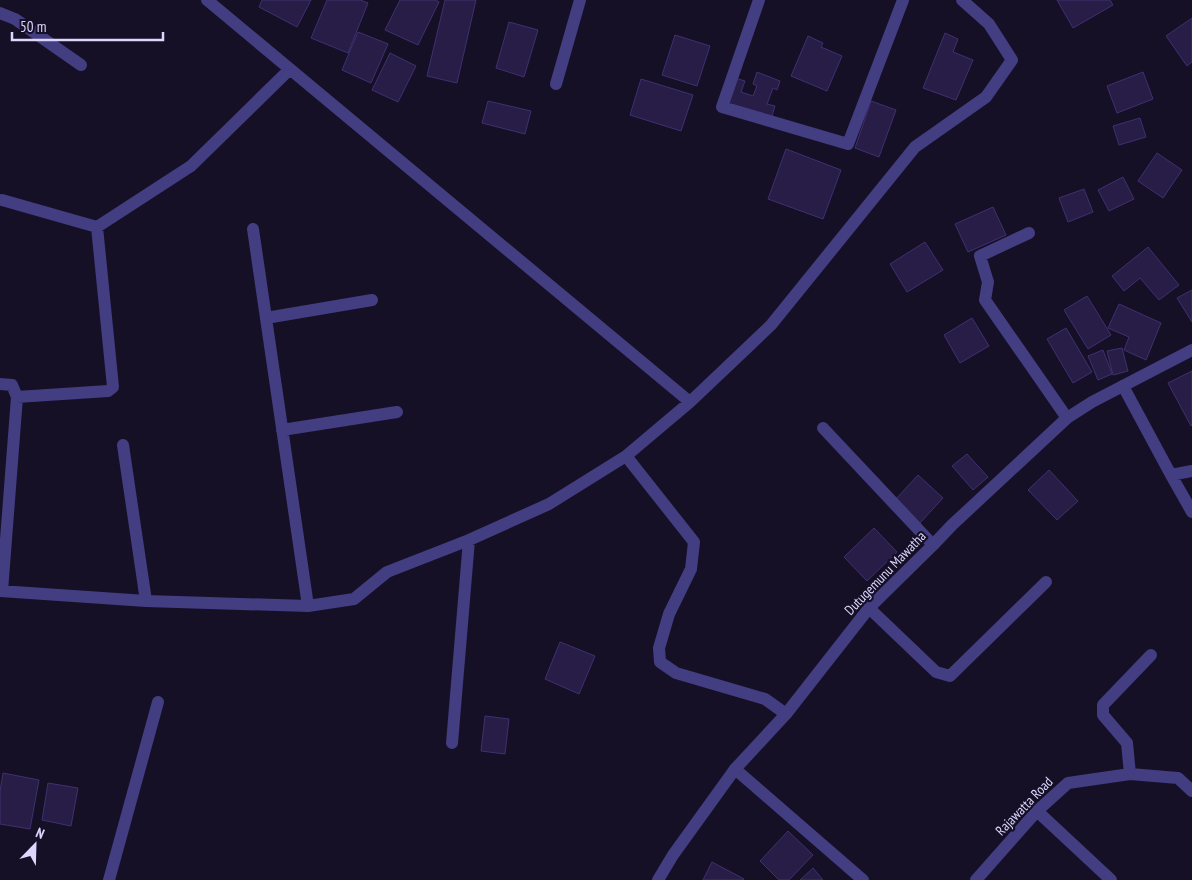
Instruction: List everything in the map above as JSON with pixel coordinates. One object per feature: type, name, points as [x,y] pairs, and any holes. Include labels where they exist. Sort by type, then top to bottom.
[{"type":"street","points":[[207,0],[690,402]]},
{"type":"street","points":[[556,84],[580,0]]},
{"type":"street","points":[[759,0],[722,107],[848,144],[903,0]]},
{"type":"street","points":[[0,384],[12,385],[17,398],[1,591],[146,601],[308,606],[354,599],[387,572],[469,540],[549,504],[626,456],[690,402],[771,325],[915,147],[986,97],[1012,60],[989,24],[962,0]]},
{"type":"street","points":[[0,13],[15,19],[81,65]]},
{"type":"street","points":[[2,200],[97,227],[191,166],[290,69]]},
{"type":"street","points":[[17,398],[108,391],[112,388],[97,227]]},
{"type":"street","points":[[253,229],[308,606]]},
{"type":"street","points":[[1029,233],[980,256],[988,282],[985,300],[1067,418]]},
{"type":"street","points":[[266,318],[372,300]]},
{"type":"street","name":"Dutugemunu Mawatha","points":[[658,880],[673,855],[735,770],[786,714],[869,608],[952,525],[1067,418],[1192,350]]},
{"type":"street","points":[[1123,386],[1192,512]]},
{"type":"street","points":[[282,430],[397,412]]},
{"type":"street","points":[[823,428],[933,545]]},
{"type":"street","points":[[123,445],[146,601]]},
{"type":"street","points":[[626,456],[694,542],[691,569],[669,614],[659,648],[660,662],[676,673],[765,699],[786,714]]},
{"type":"street","points":[[1171,475],[1192,472]]},
{"type":"street","points":[[452,742],[469,540]]},
{"type":"street","points":[[869,608],[936,672],[950,676],[1046,582]]},
{"type":"street","points":[[1130,774],[1127,743],[1103,715],[1103,705],[1152,655]]},
{"type":"street","points":[[109,880],[158,702]]},
{"type":"street","points":[[735,770],[863,880]]},
{"type":"street","name":"Rajawatta Road","points":[[976,880],[1038,811],[1068,783],[1130,774],[1178,778],[1192,790]]},
{"type":"street","points":[[1038,811],[1111,880]]},
{"type":"building","points":[[262,0],[311,0],[297,27],[259,7]]},
{"type":"building","points":[[327,0],[360,0],[368,3],[348,53],[311,38]]},
{"type":"building","points":[[400,0],[435,0],[439,2],[418,45],[385,30]]},
{"type":"building","points":[[445,0],[476,0],[457,83],[427,76]]},
{"type":"building","points":[[1057,0],[1110,0],[1113,5],[1073,28]]},
{"type":"building","points":[[1192,18],[1192,62],[1187,66],[1166,36]]},
{"type":"building","points":[[509,22],[538,30],[524,77],[496,68]]},
{"type":"building","points":[[358,32],[388,44],[371,83],[342,70]]},
{"type":"building","points":[[945,33],[958,39],[953,52],[973,60],[956,100],[923,88]]},
{"type":"building","points":[[675,35],[710,46],[697,86],[662,75]]},
{"type":"building","points":[[808,36],[823,43],[821,47],[842,56],[827,91],[791,76]]},
{"type":"building","points":[[390,53],[416,66],[398,102],[372,90]]},
{"type":"building","points":[[757,72],[780,81],[777,90],[773,88],[767,104],[775,106],[771,119],[726,102],[735,78],[745,81],[741,92],[753,96],[757,86],[753,84]]},
{"type":"building","points":[[1143,72],[1153,99],[1117,113],[1107,86]]},
{"type":"building","points":[[641,79],[693,95],[681,131],[630,115]]},
{"type":"building","points":[[488,101],[531,111],[525,134],[482,123]]},
{"type":"building","points":[[871,101],[896,110],[879,157],[855,148]]},
{"type":"building","points":[[1140,118],[1146,137],[1119,145],[1113,126]]},
{"type":"building","points":[[786,149],[841,170],[823,219],[768,199]]},
{"type":"building","points":[[1157,153],[1182,170],[1163,198],[1138,181]]},
{"type":"building","points":[[1123,177],[1134,199],[1109,211],[1098,190]]},
{"type":"building","points":[[1084,189],[1093,212],[1068,222],[1059,198]]},
{"type":"building","points":[[993,207],[1006,235],[968,252],[955,224]]},
{"type":"building","points":[[925,242],[943,270],[907,292],[890,264]]},
{"type":"building","points":[[1148,247],[1179,285],[1159,300],[1140,278],[1124,291],[1112,276]]},
{"type":"building","points":[[1192,290],[1192,322],[1177,298]]},
{"type":"building","points":[[1087,296],[1111,335],[1088,349],[1064,310]]},
{"type":"building","points":[[1119,304],[1161,323],[1146,360],[1124,350],[1129,337],[1108,328]]},
{"type":"building","points":[[972,318],[989,346],[960,363],[944,335]]},
{"type":"building","points":[[1066,328],[1092,372],[1073,383],[1047,339]]},
{"type":"building","points":[[1122,348],[1128,371],[1113,375],[1107,351]]},
{"type":"building","points":[[1103,350],[1112,374],[1098,380],[1088,356]]},
{"type":"building","points":[[1192,371],[1192,425],[1191,426],[1168,383]]},
{"type":"building","points":[[967,454],[988,477],[973,490],[952,466]]},
{"type":"building","points":[[1049,470],[1078,501],[1057,520],[1028,490]]},
{"type":"building","points":[[918,475],[943,498],[920,523],[895,500]]},
{"type":"building","points":[[874,528],[897,552],[867,581],[844,557]]},
{"type":"building","points":[[560,642],[595,656],[579,694],[545,679]]},
{"type":"building","points":[[485,716],[509,719],[505,754],[481,751]]},
{"type":"building","points":[[3,773],[39,780],[30,829],[0,824],[0,791]]},
{"type":"building","points":[[48,783],[78,788],[71,826],[42,820]]},
{"type":"building","points":[[788,831],[813,855],[789,880],[779,880],[760,861]]},
{"type":"building","points":[[712,862],[744,879],[703,880]]},
{"type":"building","points":[[813,868],[823,880],[800,880]]}]
